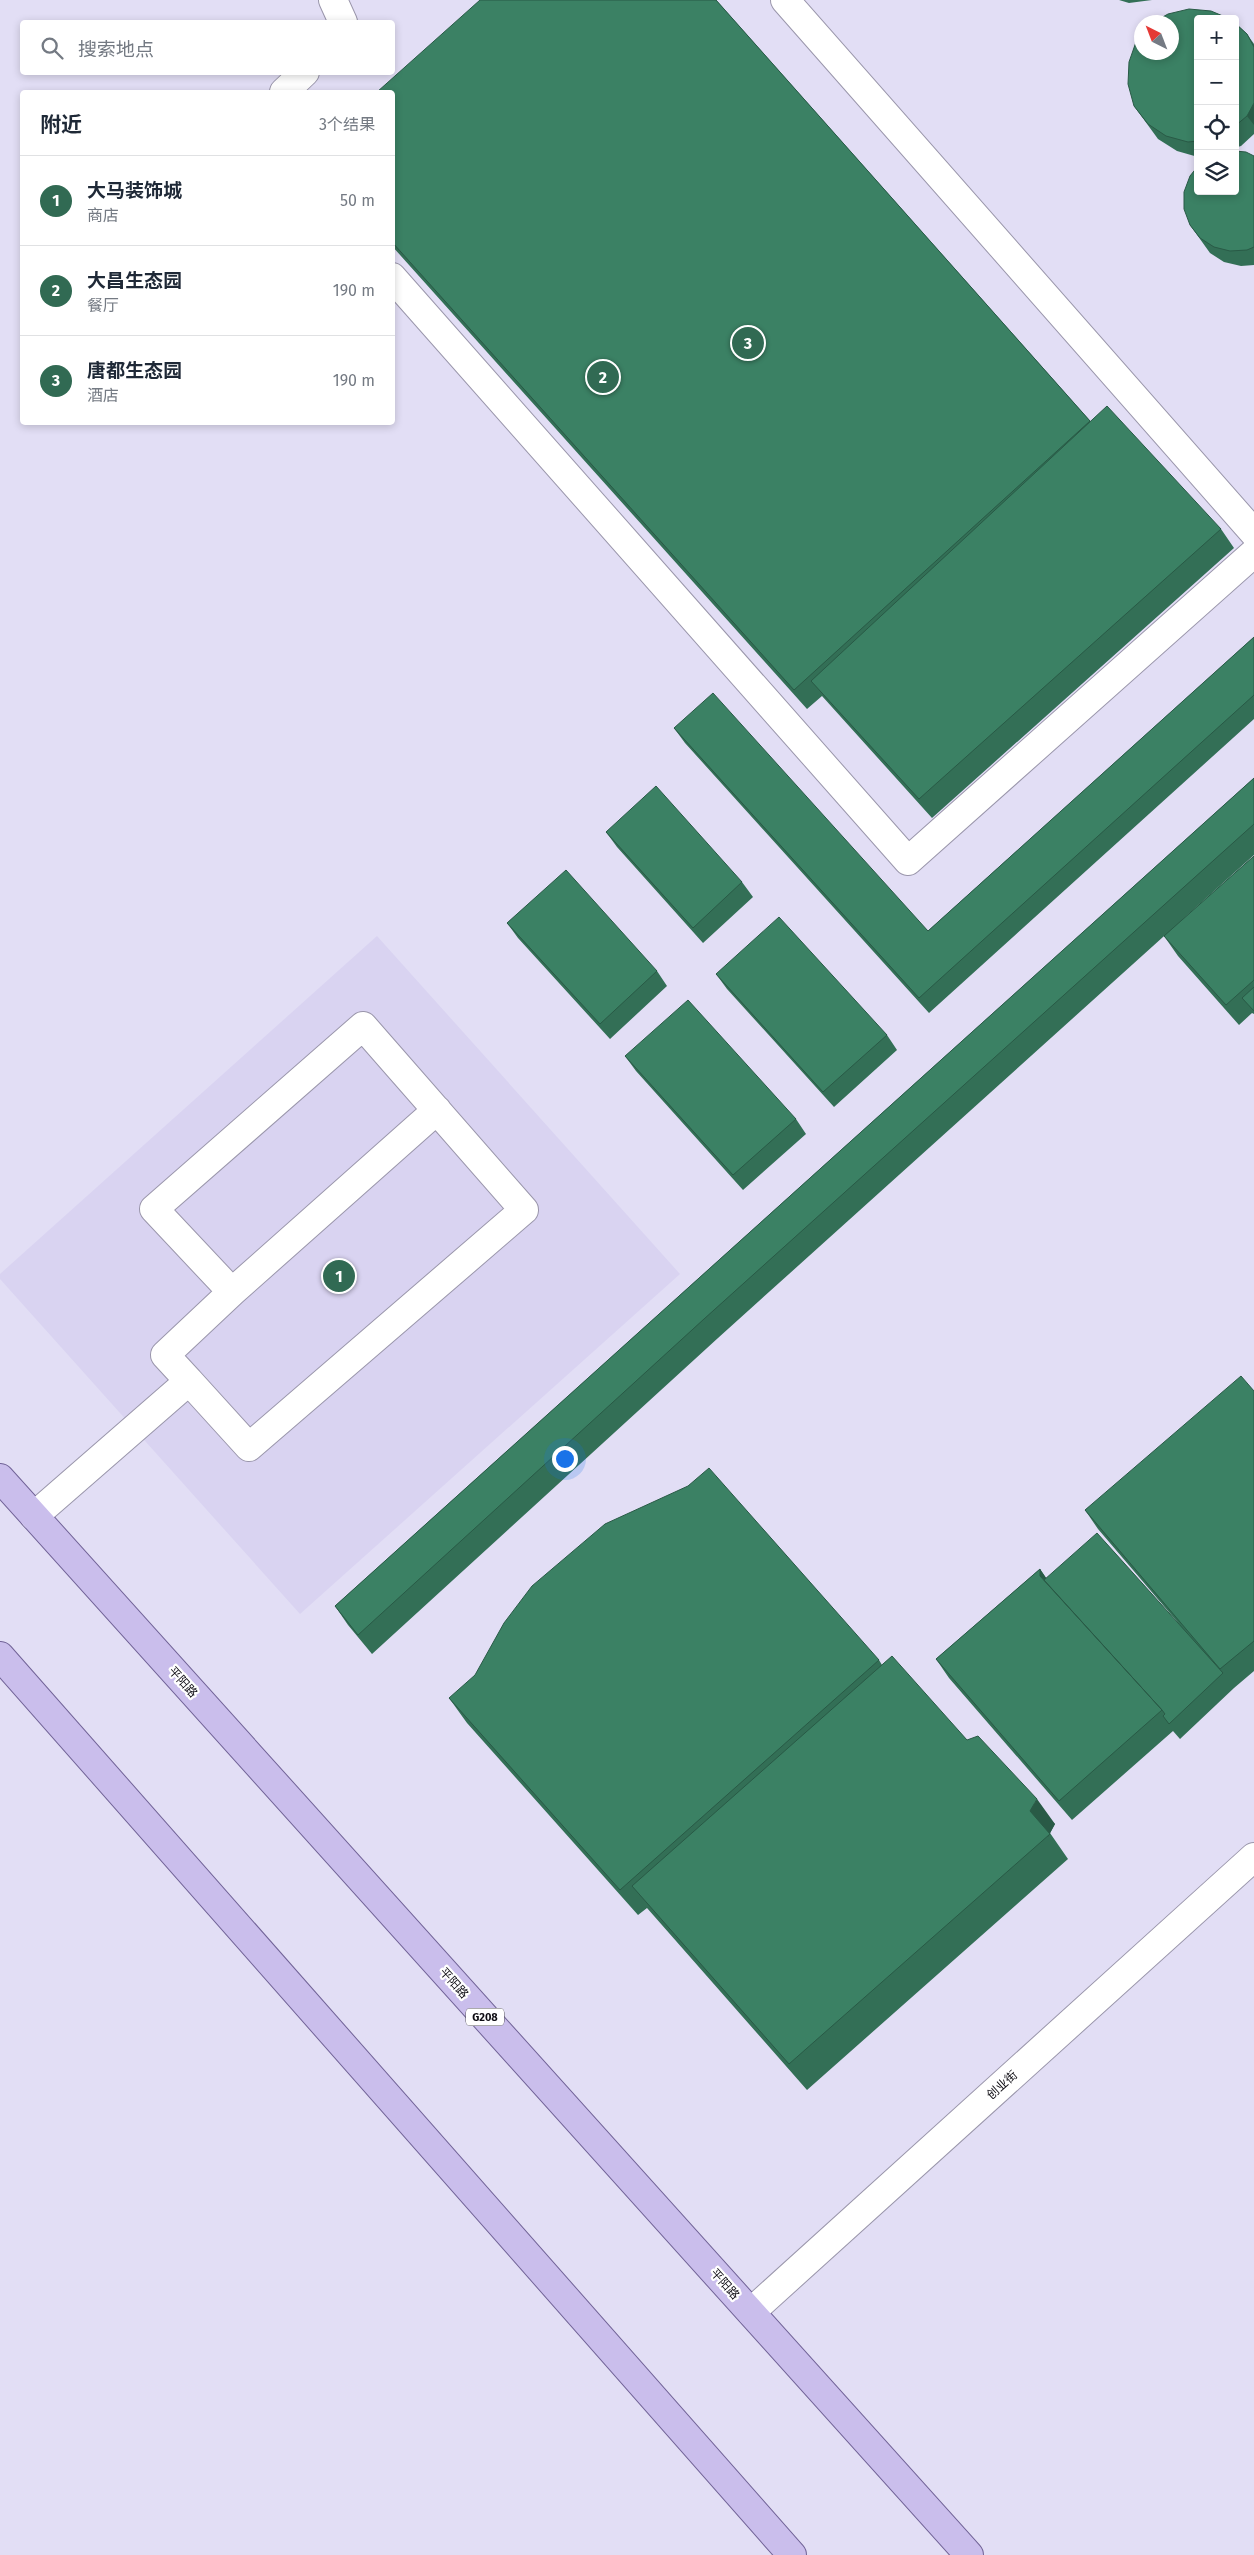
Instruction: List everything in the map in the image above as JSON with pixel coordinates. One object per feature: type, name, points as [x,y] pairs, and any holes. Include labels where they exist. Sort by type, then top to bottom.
[{"type":"main road","name":"平阳路","points":[[0,1478],[969,2555]]},
{"type":"main road","points":[[0,1656],[792,2555]]},
{"type":"street","points":[[333,0],[342,20]]},
{"type":"street","points":[[785,0],[1254,533]]},
{"type":"street","points":[[286,90],[302,75]]},
{"type":"street","points":[[395,280],[908,861],[1254,553]]},
{"type":"street","points":[[232,1292],[154,1209],[362,1026],[437,1110],[524,1210],[249,1447],[165,1355],[232,1292],[437,1110]]},
{"type":"street","points":[[34,1516],[189,1380]]},
{"type":"street","name":"创业街","points":[[751,2312],[1254,1857]]},
{"type":"shaded area","points":[[377,936],[680,1274],[300,1614],[0,1279],[0,1274]]},
{"type":"building","points":[[480,0],[716,0],[1090,421],[794,690],[395,245],[395,90],[379,90]]},
{"type":"building","points":[[1189,9],[1211,11],[1220,15],[1194,15],[1194,141],[1188,142],[1166,136],[1148,124],[1134,106],[1128,84],[1129,62],[1134,48],[1134,60],[1179,60],[1179,15],[1166,15]]},
{"type":"building","points":[[1239,27],[1247,34],[1254,47],[1254,103],[1247,116],[1239,123]]},
{"type":"building","points":[[1239,151],[1254,156],[1254,247],[1247,250],[1230,251],[1214,247],[1200,238],[1190,225],[1184,209],[1184,192],[1194,171],[1194,195],[1239,195]]},
{"type":"building","points":[[1107,406],[1221,529],[919,799],[811,681]]},
{"type":"building","points":[[1254,637],[1254,695],[919,998],[674,728],[713,693],[928,931]]},
{"type":"building","points":[[1254,778],[1254,824],[704,1319],[358,1635],[335,1606]]},
{"type":"building","points":[[656,786],[742,882],[693,928],[606,832]]},
{"type":"building","points":[[1254,856],[1254,980],[1226,1005],[1164,936]]},
{"type":"building","points":[[566,870],[657,971],[600,1024],[507,923]]},
{"type":"building","points":[[779,917],[887,1035],[823,1092],[716,974]]},
{"type":"building","points":[[1254,987],[1254,1011],[1242,998]]},
{"type":"building","points":[[688,1000],[796,1119],[733,1175],[625,1056]]},
{"type":"building","points":[[1241,1376],[1254,1391],[1254,1641],[1220,1669],[1085,1510]]},
{"type":"building","points":[[709,1468],[879,1660],[620,1890],[449,1698],[475,1675],[504,1623],[532,1586],[605,1524],[688,1486]]},
{"type":"building","points":[[1097,1533],[1223,1673],[1169,1724],[1163,1716],[1165,1714],[1162,1710],[1044,1580]]},
{"type":"building","points":[[1040,1569],[1040,1576],[1162,1710],[1059,1801],[936,1659]]},
{"type":"building","points":[[892,1656],[967,1740],[978,1736],[1037,1799],[1030,1811],[1050,1834],[789,2064],[632,1886]]},
{"type":"place","name":"唐都生态园","points":[[748,343]]},
{"type":"place","name":"大昌生态园","points":[[603,377]]},
{"type":"place","name":"大马装饰城","points":[[339,1276]]}]
